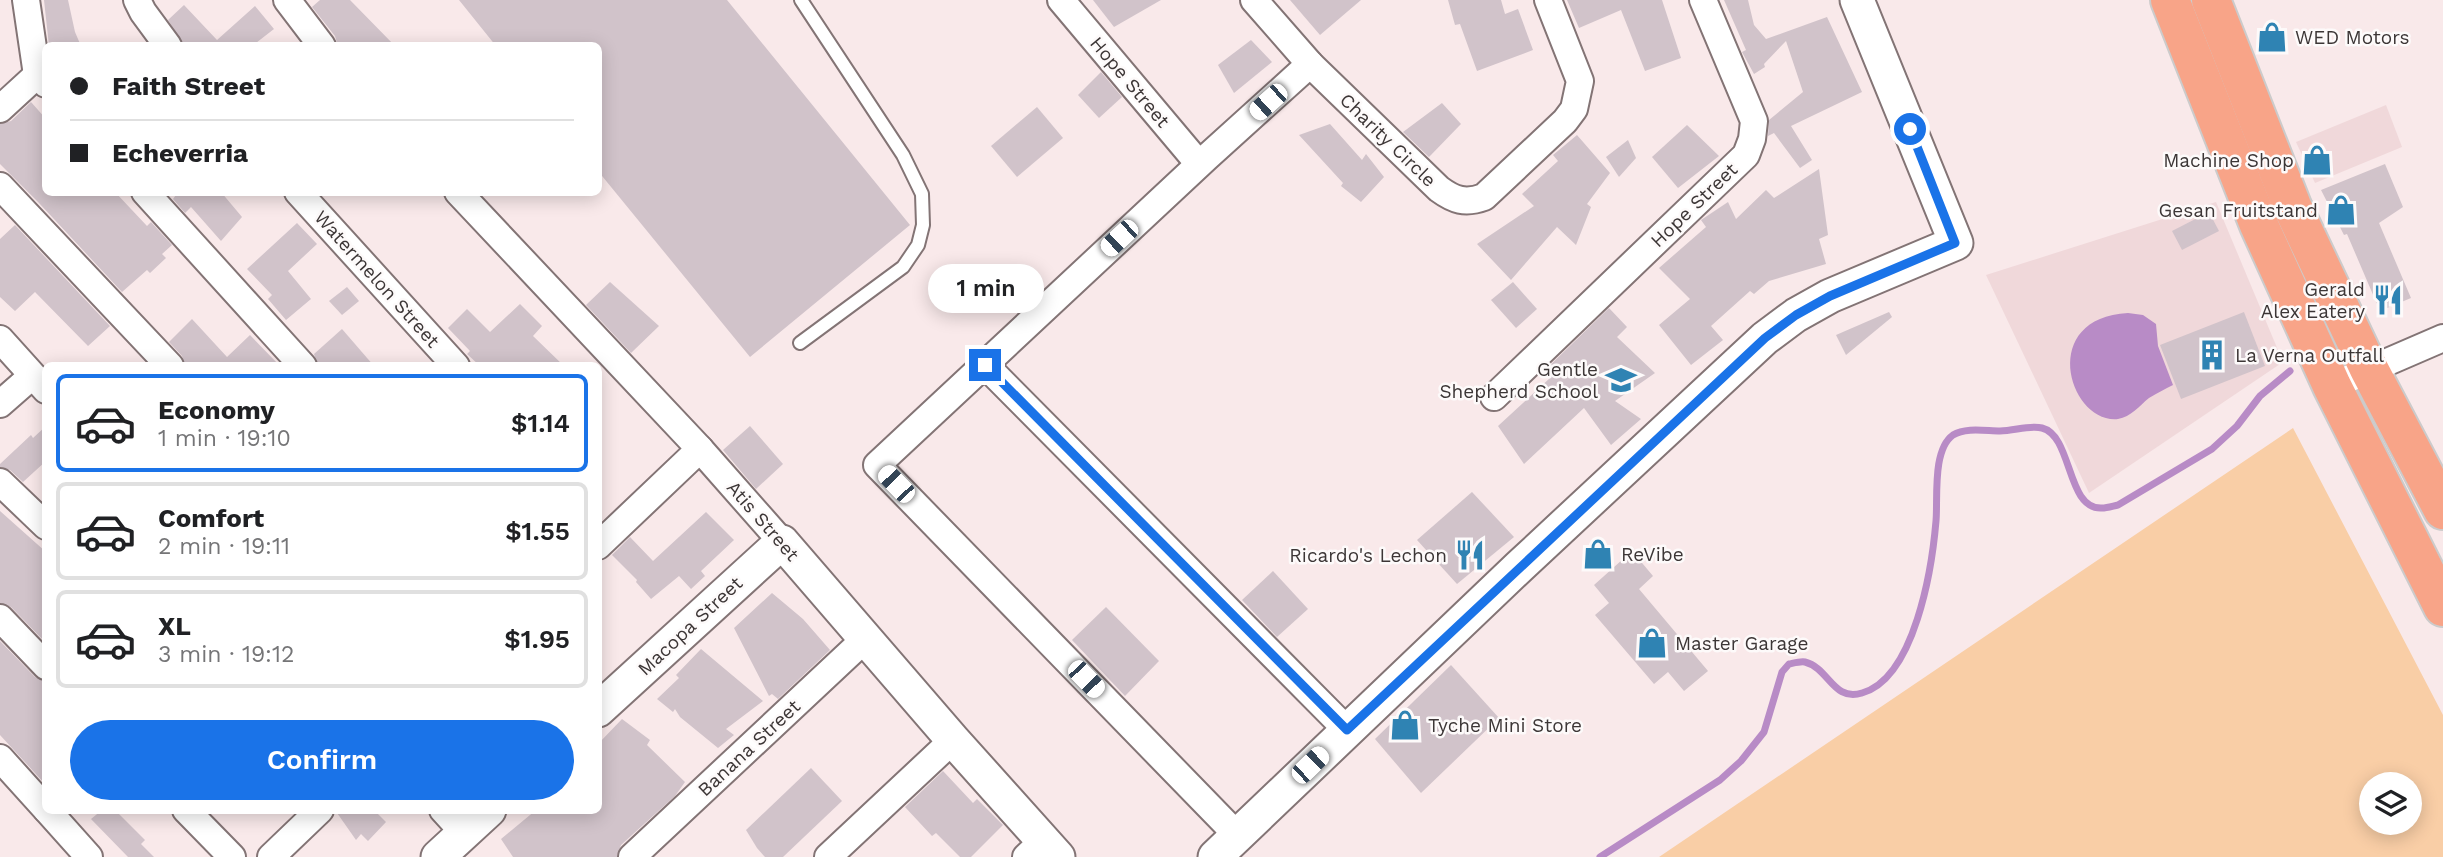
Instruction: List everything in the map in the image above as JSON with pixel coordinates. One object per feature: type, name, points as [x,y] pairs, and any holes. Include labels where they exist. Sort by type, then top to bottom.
[{"type":"highway","points":[[2170,0],[2259,225],[2332,386],[2443,607]]},
{"type":"highway","points":[[2211,0],[2292,206],[2369,369],[2443,510]]},
{"type":"street","points":[[0,108],[41,79],[26,0]]},
{"type":"street","points":[[137,0],[165,42]]},
{"type":"street","points":[[287,0],[320,42]]},
{"type":"street","name":"Hope Street","points":[[1060,0],[1199,164]]},
{"type":"street","name":"Charity Circle","points":[[1254,0],[1310,64],[1439,189],[1466,202],[1483,197],[1565,121],[1574,109],[1580,81],[1548,0]]},
{"type":"street","name":"Hope Street","points":[[1494,397],[1746,155],[1754,121],[1703,0]]},
{"type":"street","points":[[1310,64],[877,465],[1226,846],[1765,338],[1796,315],[1830,296],[1955,243],[1857,0]]},
{"type":"street","points":[[0,187],[166,362]]},
{"type":"street","points":[[149,196],[299,362]]},
{"type":"street","name":"Watermelon Street","points":[[302,196],[452,362]]},
{"type":"street","name":"Atis Street","points":[[462,196],[700,449],[953,740],[1042,852]]},
{"type":"street","points":[[2332,386],[2443,338]]},
{"type":"street","points":[[0,340],[39,383],[0,404]]},
{"type":"street","points":[[985,365],[1347,730]]},
{"type":"street","points":[[602,535],[700,449]]},
{"type":"street","points":[[0,482],[42,522]]},
{"type":"street","name":"Macopa Street","points":[[602,706],[782,542]]},
{"type":"street","points":[[0,618],[42,662]]},
{"type":"street","name":"Banana Street","points":[[632,857],[865,639]]},
{"type":"street","points":[[828,857],[953,740]]},
{"type":"street","points":[[0,758],[42,805]]},
{"type":"street","points":[[50,814],[89,857]]},
{"type":"street","points":[[190,814],[232,857]]},
{"type":"street","points":[[271,857],[316,814]]},
{"type":"street","points":[[439,857],[454,822],[477,814]]},
{"type":"lane","points":[[800,343],[903,267],[918,246],[923,225],[922,194],[903,155],[801,0]]},
{"type":"shaded area","points":[[2386,105],[2402,147],[2315,183],[2296,142]]},
{"type":"shaded area","points":[[2216,202],[2283,362],[2089,493],[1986,275]]},
{"type":"shaded area","points":[[2128,313],[2143,315],[2156,324],[2158,346],[2173,385],[2149,398],[2123,418],[2101,416],[2086,405],[2076,389],[2070,370],[2072,350],[2081,332],[2099,319]]},
{"type":"shaded area","points":[[2293,428],[2443,715],[2443,857],[1659,857]]},
{"type":"building","points":[[44,0],[68,0],[79,42],[49,42]]},
{"type":"building","points":[[320,0],[350,0],[391,42],[337,42],[312,7]]},
{"type":"building","points":[[459,0],[727,0],[910,225],[750,357],[602,176],[602,42],[493,42]]},
{"type":"building","points":[[1093,0],[1161,0],[1114,27]]},
{"type":"building","points":[[1290,0],[1361,0],[1320,35]]},
{"type":"building","points":[[1448,0],[1501,0],[1505,14],[1518,9],[1533,50],[1477,71],[1460,24],[1455,25]]},
{"type":"building","points":[[1567,0],[1662,0],[1681,58],[1645,71],[1621,10],[1579,28]]},
{"type":"building","points":[[1724,0],[1748,0],[1754,25],[1766,39],[1827,17],[1862,92],[1791,126],[1812,160],[1800,168],[1774,133],[1768,136],[1769,120],[1803,92],[1786,41],[1764,64],[1765,67],[1754,74],[1742,52],[1746,50]]},
{"type":"building","points":[[184,5],[217,40],[255,6],[274,29],[257,42],[182,42],[168,20]]},
{"type":"building","points":[[1251,40],[1272,62],[1234,93],[1218,65]]},
{"type":"building","points":[[1101,72],[1122,97],[1099,118],[1078,95]]},
{"type":"building","points":[[31,102],[42,114],[42,196],[119,196],[147,226],[151,222],[172,245],[162,254],[166,258],[150,273],[147,270],[122,292],[0,164],[0,124],[11,121]]},
{"type":"building","points":[[1442,103],[1461,124],[1429,157],[1403,132]]},
{"type":"building","points":[[1037,107],[1063,138],[1017,177],[991,146]]},
{"type":"building","points":[[1330,124],[1362,160],[1366,154],[1384,177],[1361,202],[1341,186],[1343,183],[1299,135]]},
{"type":"building","points":[[1687,125],[1719,156],[1678,188],[1652,157]]},
{"type":"building","points":[[1577,135],[1610,173],[1587,204],[1591,207],[1576,245],[1557,227],[1511,280],[1477,244],[1534,206],[1522,194],[1558,161],[1553,155]]},
{"type":"building","points":[[1628,140],[1636,158],[1619,177],[1606,157]]},
{"type":"building","points":[[2385,164],[2403,207],[2379,223],[2411,298],[2380,311],[2347,234],[2344,235],[2321,190]]},
{"type":"building","points":[[1819,169],[1828,235],[1819,239],[1826,264],[1769,281],[1754,294],[1750,291],[1711,326],[1723,340],[1691,365],[1659,325],[1690,299],[1659,268],[1706,227],[1701,220],[1728,202],[1736,219],[1766,190],[1774,198]]},
{"type":"building","points":[[175,196],[224,196],[242,217],[221,241],[191,207],[185,213],[173,199]]},
{"type":"building","points":[[2209,212],[2219,231],[2182,250],[2172,231]]},
{"type":"building","points":[[297,223],[317,244],[288,271],[311,299],[286,320],[268,299],[272,295],[247,269]]},
{"type":"building","points":[[15,225],[110,326],[88,346],[35,292],[15,311],[0,297],[0,239]]},
{"type":"building","points":[[610,282],[659,326],[631,353],[586,305]]},
{"type":"building","points":[[1513,282],[1537,309],[1516,328],[1491,300]]},
{"type":"building","points":[[347,287],[359,301],[342,315],[329,301]]},
{"type":"building","points":[[520,304],[542,326],[533,336],[560,362],[476,362],[467,354],[470,351],[448,328],[467,309],[490,332]]},
{"type":"building","points":[[1609,308],[1627,327],[1617,337],[1655,373],[1615,401],[1641,419],[1611,445],[1584,408],[1524,464],[1498,426],[1550,378],[1544,371]]},
{"type":"building","points":[[1889,312],[1892,317],[1846,355],[1836,335]]},
{"type":"building","name":"La Verna Outfall","points":[[2244,312],[2265,366],[2181,399],[2160,345]]},
{"type":"building","points":[[192,319],[227,357],[250,335],[276,362],[184,362],[182,356],[169,342]]},
{"type":"building","points":[[342,329],[371,362],[317,362],[314,354]]},
{"type":"building","points":[[750,426],[783,464],[756,489],[723,450]]},
{"type":"building","points":[[42,430],[42,465],[23,482],[10,470],[0,467],[0,464],[31,435],[33,438]]},
{"type":"building","points":[[1472,492],[1514,537],[1457,584],[1417,540]]},
{"type":"building","points":[[0,511],[42,548],[42,639],[11,607],[0,603]]},
{"type":"building","points":[[706,512],[734,540],[701,571],[705,576],[691,589],[679,576],[651,599],[637,580],[612,555],[630,537],[653,561]]},
{"type":"building","name":"Master Garage","points":[[1632,551],[1653,576],[1639,589],[1708,671],[1684,691],[1668,672],[1654,684],[1595,615],[1609,603],[1594,585]]},
{"type":"building","points":[[1273,571],[1308,609],[1277,637],[1242,600]]},
{"type":"building","points":[[772,593],[803,619],[830,650],[778,699],[772,694],[769,696],[734,628]]},
{"type":"building","points":[[1106,607],[1159,661],[1125,696],[1072,640]]},
{"type":"building","points":[[0,641],[35,677],[42,680],[42,781],[0,735]]},
{"type":"building","points":[[701,649],[763,701],[726,729],[734,735],[718,748],[680,717],[675,709],[673,712],[657,699],[679,678],[676,675]]},
{"type":"building","points":[[1451,665],[1499,718],[1421,793],[1375,739]]},
{"type":"building","points":[[622,719],[650,740],[647,745],[685,782],[675,796],[621,845],[617,857],[513,857],[501,839],[531,814],[602,814],[602,740]]},
{"type":"building","points":[[811,768],[842,801],[783,857],[765,857],[746,830]]},
{"type":"building","points":[[943,771],[973,803],[977,799],[1003,825],[971,857],[960,857],[936,833],[932,836],[905,807]]},
{"type":"building","points":[[97,814],[119,814],[145,840],[141,844],[154,857],[128,857],[91,819]]},
{"type":"building","points":[[338,814],[378,814],[386,822],[368,841],[361,834],[356,840]]},
{"type":"waterway","points":[[1600,857],[1720,780],[1741,761],[1764,732],[1782,672],[1789,664],[1803,662],[1813,665],[1838,689],[1852,694],[1862,693],[1880,683],[1895,666],[1908,644],[1925,592],[1934,541],[1939,463],[1946,442],[1953,435],[1970,430],[2042,428],[2052,434],[2059,444],[2082,497],[2090,505],[2108,507],[2118,505],[2212,449],[2237,426],[2260,396],[2290,371]]},
{"type":"place","name":"WED Motors","points":[[2272,37]]},
{"type":"place","name":"Machine Shop","points":[[2317,160]]},
{"type":"place","name":"Gesan Fruitstand","points":[[2341,210]]},
{"type":"place","name":"Gerald Alex Eatery","points":[[2388,300]]},
{"type":"place","name":"La Verna Outfall","points":[[2212,355]]},
{"type":"place","name":"Gentle Shepherd School","points":[[1621,380]]},
{"type":"place","name":"ReVibe","points":[[1598,554]]},
{"type":"place","name":"Ricardo's Lechon","points":[[1470,555]]},
{"type":"place","name":"Master Garage","points":[[1652,643]]},
{"type":"place","name":"Tyche Mini Store","points":[[1405,725]]},
{"type":"route","points":[[985,365],[1347,730],[1765,338],[1796,315],[1830,296],[1955,243],[1910,129]]}]
